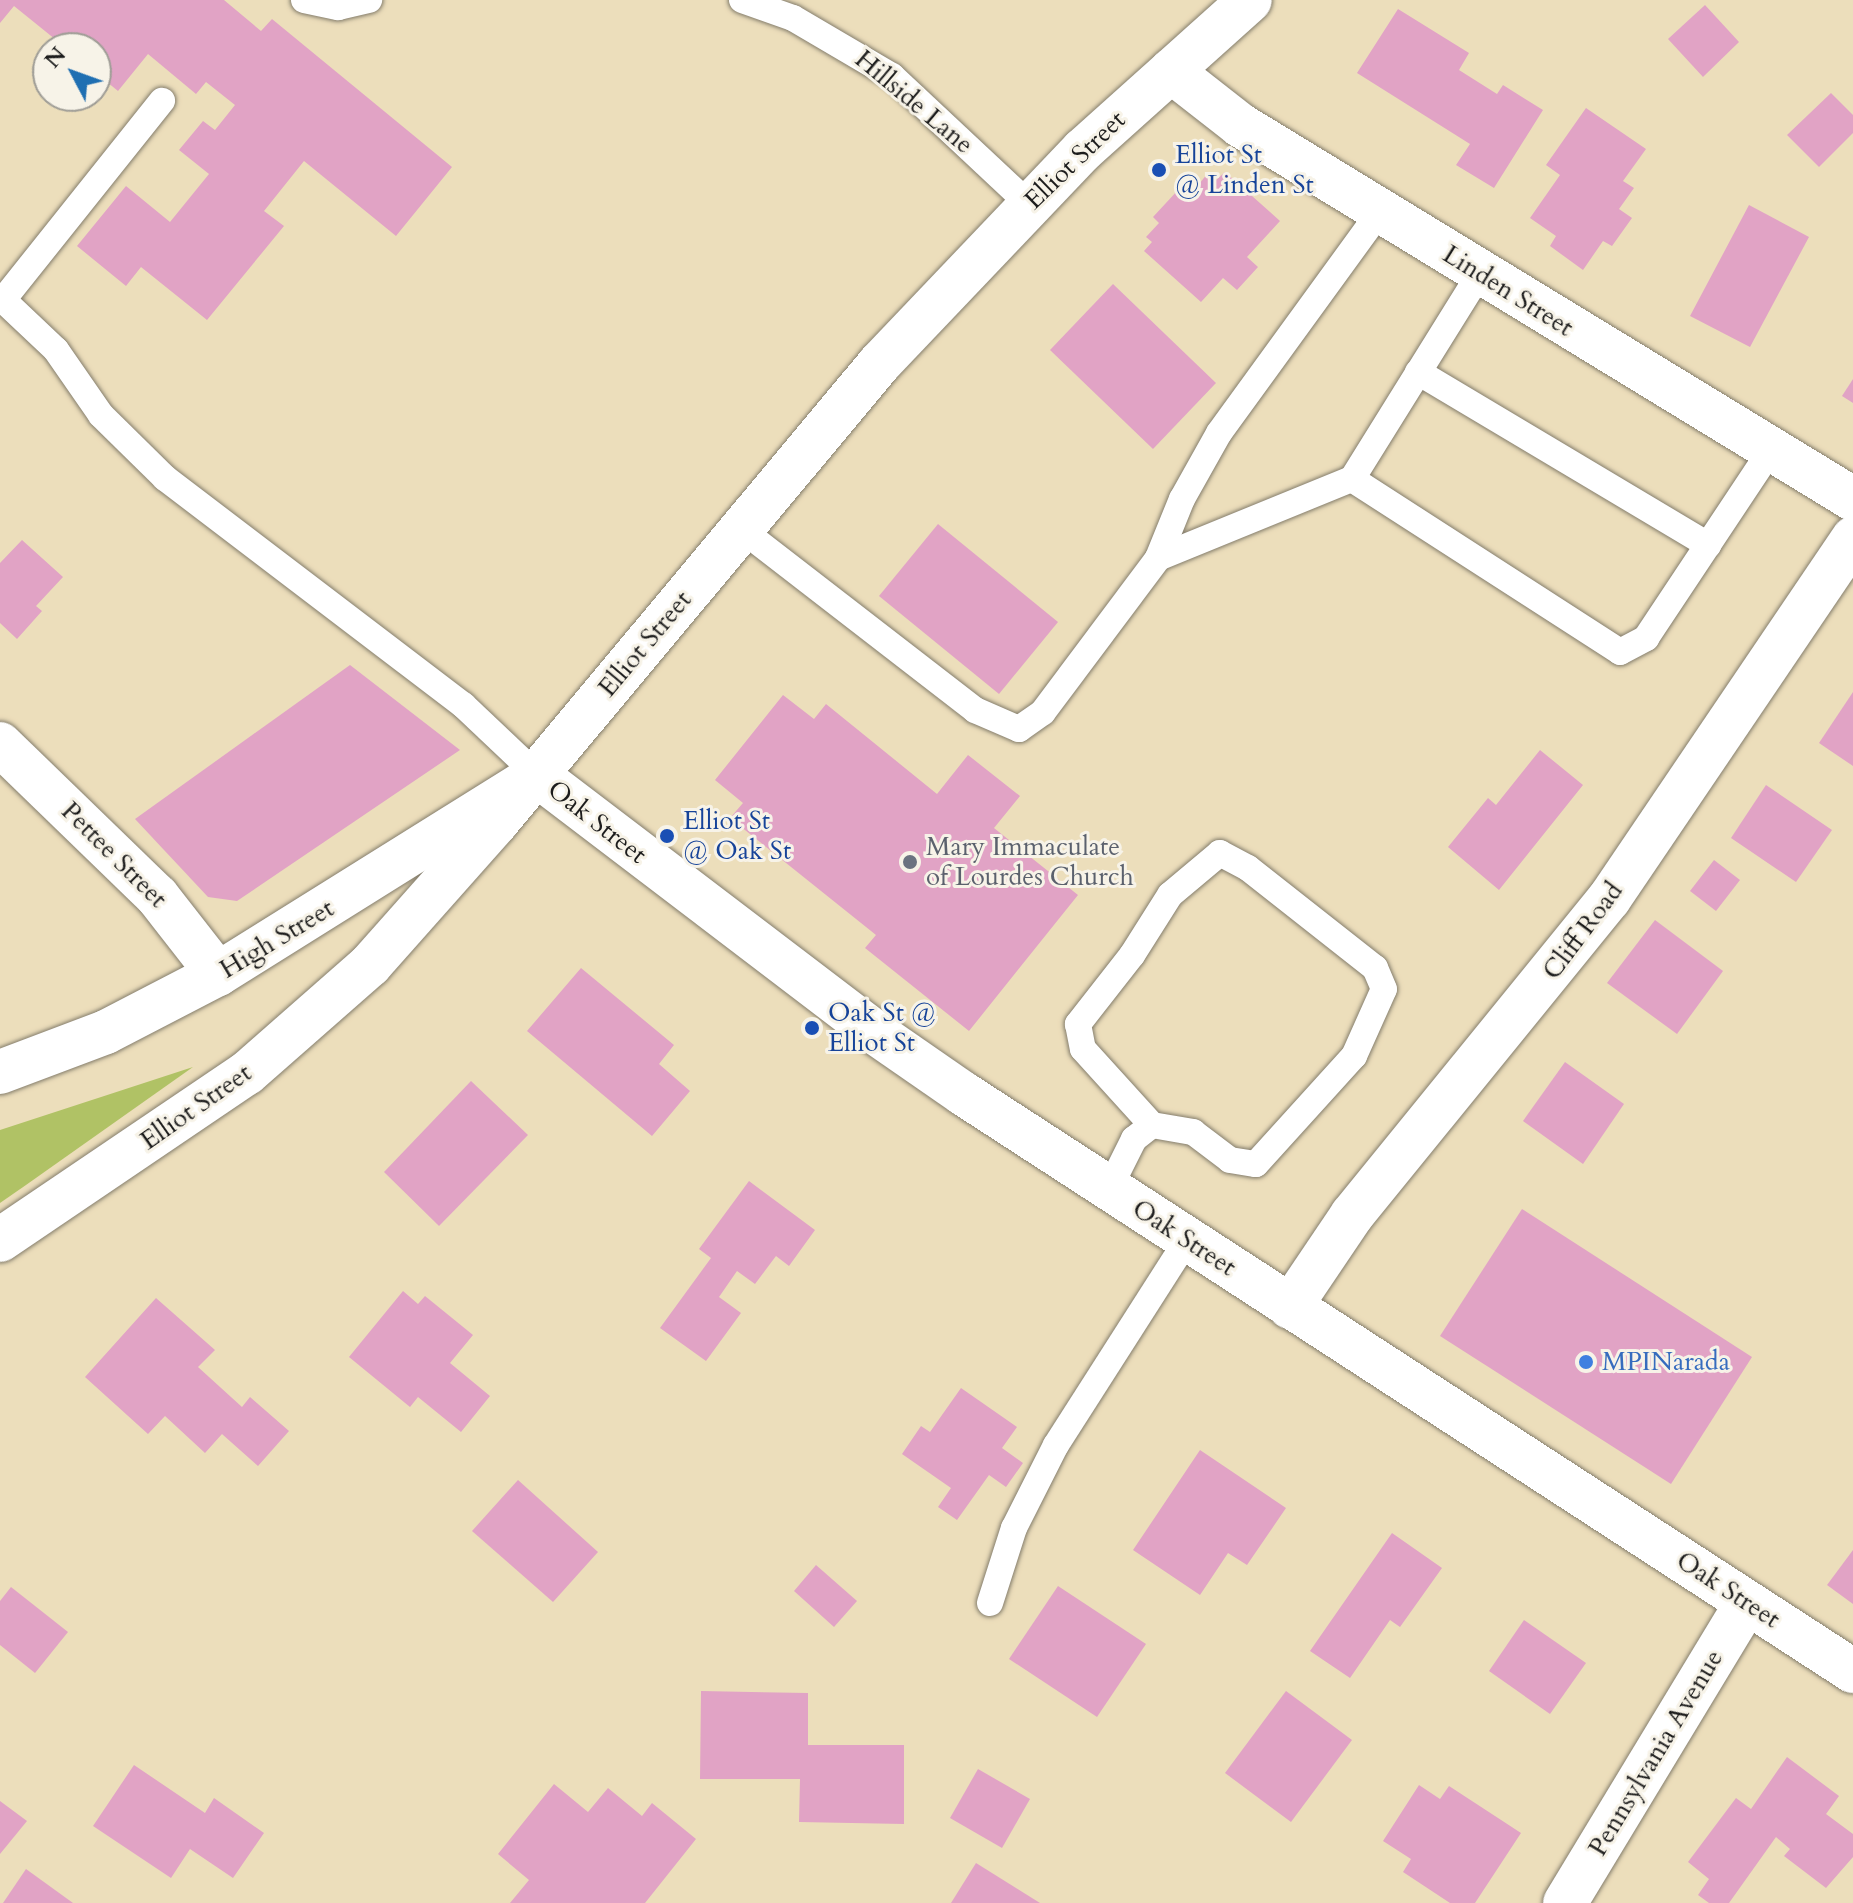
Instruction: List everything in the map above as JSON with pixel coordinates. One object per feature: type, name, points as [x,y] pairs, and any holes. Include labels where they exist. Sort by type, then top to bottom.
[{"type":"street","name":"Elliot Street","points":[[0,1240],[208,1102],[286,1043],[412,921],[880,363],[1029,204],[1250,0]]},
{"type":"street","name":"Linden Street","points":[[1171,71],[1214,109],[1853,499]]},
{"type":"street","name":"Cliff Road","points":[[1290,1307],[1352,1215],[1609,899],[1853,538]]},
{"type":"street","name":"Pettee Street","points":[[0,744],[157,896],[218,974]]},
{"type":"street","name":"High Street","points":[[0,1072],[106,1032],[218,974],[537,775]]},
{"type":"street","name":"Oak Street","points":[[537,775],[873,1031],[1187,1240],[1853,1671]]},
{"type":"street","name":"Pennsylvania Avenue","points":[[1565,1903],[1747,1603]]},
{"type":"lane","points":[[304,0],[338,7],[369,0]]},
{"type":"lane","name":"Hillside Lane","points":[[742,0],[793,18],[892,76],[1029,204]]},
{"type":"lane","points":[[162,101],[2,298],[56,350],[101,415],[138,454],[471,711],[537,775]]},
{"type":"lane","points":[[741,529],[975,710],[1019,729],[1043,712],[1158,558],[1182,499],[1219,433],[1380,211]]},
{"type":"lane","points":[[1158,558],[1352,479],[1480,273]]},
{"type":"lane","points":[[1418,372],[1708,545]]},
{"type":"lane","points":[[1352,479],[1620,652],[1646,638],[1771,450]]},
{"type":"lane","points":[[1109,1189],[1134,1139],[1152,1125],[1193,1132],[1230,1160],[1256,1164],[1354,1056],[1384,989],[1375,968],[1248,868],[1220,853],[1170,895],[1132,955],[1078,1024],[1083,1049],[1152,1125]]},
{"type":"lane","points":[[990,1603],[1014,1528],[1056,1445],[1187,1240]]},
{"type":"green space","points":[[193,1067],[26,1185],[0,1203],[0,1130]]},
{"type":"building","points":[[0,0],[224,0],[261,31],[272,19],[452,167],[396,236],[304,161],[264,211],[284,226],[207,320],[141,267],[126,286],[77,246],[126,186],[170,222],[209,174],[179,150],[203,121],[215,130],[235,105],[206,82],[196,94],[148,54],[118,91],[112,86],[112,32],[46,32],[14,6],[0,23]]},
{"type":"building","points":[[1705,5],[1739,42],[1703,77],[1668,39]]},
{"type":"building","points":[[1398,9],[1469,53],[1459,70],[1497,94],[1503,85],[1543,110],[1494,188],[1456,165],[1470,144],[1357,73]]},
{"type":"building","points":[[1831,93],[1853,115],[1853,133],[1819,167],[1787,135]]},
{"type":"building","points":[[1586,108],[1646,149],[1623,181],[1634,188],[1619,209],[1632,218],[1612,246],[1603,241],[1583,270],[1550,246],[1556,236],[1530,218],[1560,175],[1546,165]]},
{"type":"building","points":[[1225,172],[1280,221],[1247,257],[1258,267],[1237,290],[1223,278],[1201,302],[1144,251],[1152,242],[1146,237],[1159,223],[1153,217],[1191,176],[1199,184],[1208,173],[1216,180]]},
{"type":"building","points":[[1749,205],[1809,237],[1750,347],[1690,316]]},
{"type":"building","points":[[1113,284],[1216,383],[1153,449],[1050,350]]},
{"type":"building","points":[[1853,379],[1853,403],[1842,396]]},
{"type":"building","points":[[938,524],[1058,622],[999,694],[879,596]]},
{"type":"building","points":[[22,540],[63,577],[36,606],[42,611],[17,639],[0,623],[0,563]]},
{"type":"building","points":[[350,665],[460,750],[237,901],[208,897],[135,819]]},
{"type":"building","points":[[1853,692],[1853,766],[1819,743]]},
{"type":"building","name":"Mary Immaculate of Lourdes Church","points":[[783,695],[814,719],[826,704],[937,794],[968,755],[1020,796],[994,828],[1078,895],[969,1031],[865,948],[876,935],[730,818],[743,803],[715,780]]},
{"type":"building","points":[[1540,750],[1583,785],[1499,890],[1448,847],[1488,798],[1496,805]]},
{"type":"building","points":[[1766,785],[1832,830],[1796,882],[1731,838]]},
{"type":"building","points":[[1714,860],[1740,880],[1716,911],[1690,891]]},
{"type":"building","points":[[1655,920],[1723,971],[1677,1034],[1607,983]]},
{"type":"building","points":[[581,968],[674,1045],[659,1064],[690,1091],[652,1136],[527,1031]]},
{"type":"building","points":[[1565,1062],[1624,1104],[1583,1164],[1523,1121]]},
{"type":"building","points":[[471,1081],[528,1135],[439,1226],[384,1172]]},
{"type":"building","points":[[749,1181],[815,1230],[789,1266],[776,1256],[755,1284],[737,1271],[719,1297],[741,1313],[706,1361],[660,1328],[711,1258],[699,1249]]},
{"type":"building","points":[[1522,1209],[1752,1357],[1671,1484],[1440,1336]]},
{"type":"building","points":[[403,1291],[418,1304],[425,1296],[473,1335],[450,1363],[490,1396],[461,1432],[418,1397],[410,1407],[349,1357]]},
{"type":"building","points":[[156,1298],[215,1350],[198,1367],[242,1407],[250,1397],[289,1431],[258,1466],[222,1434],[205,1453],[165,1416],[148,1434],[85,1377]]},
{"type":"building","points":[[961,1388],[1017,1427],[1002,1448],[1023,1463],[1006,1487],[989,1475],[957,1520],[938,1507],[951,1488],[902,1454],[921,1426],[930,1432]]},
{"type":"building","points":[[1200,1450],[1286,1508],[1247,1565],[1228,1553],[1200,1595],[1133,1550]]},
{"type":"building","points":[[518,1480],[598,1552],[553,1602],[472,1531]]},
{"type":"building","points":[[1392,1533],[1442,1568],[1400,1627],[1390,1620],[1350,1678],[1310,1651]]},
{"type":"building","points":[[1853,1550],[1853,1604],[1827,1585]]},
{"type":"building","points":[[816,1565],[857,1601],[834,1627],[794,1591]]},
{"type":"building","points":[[1058,1586],[1146,1644],[1097,1717],[1009,1659]]},
{"type":"building","points":[[11,1587],[68,1632],[35,1673],[0,1645],[0,1601]]},
{"type":"building","points":[[1524,1620],[1586,1663],[1550,1714],[1489,1671]]},
{"type":"building","points":[[701,1691],[808,1693],[808,1745],[904,1745],[904,1824],[799,1822],[800,1779],[700,1779]]},
{"type":"building","points":[[1286,1691],[1352,1740],[1291,1822],[1225,1773]]},
{"type":"building","points":[[1787,1757],[1839,1796],[1826,1814],[1853,1834],[1853,1857],[1826,1888],[1784,1856],[1790,1849],[1776,1837],[1729,1903],[1709,1903],[1698,1895],[1709,1879],[1688,1862],[1736,1798],[1751,1809]]},
{"type":"building","points":[[134,1765],[205,1813],[214,1798],[264,1833],[233,1878],[190,1849],[171,1878],[93,1826]]},
{"type":"building","points":[[978,1769],[1030,1799],[1002,1848],[950,1818]]},
{"type":"building","points":[[554,1784],[588,1812],[608,1788],[642,1816],[652,1803],[696,1839],[645,1903],[510,1903],[529,1880],[498,1854]]},
{"type":"building","points":[[1419,1785],[1440,1799],[1449,1786],[1521,1833],[1475,1903],[1450,1903],[1403,1872],[1411,1859],[1383,1841]]},
{"type":"building","points":[[0,1801],[27,1821],[0,1854]]},
{"type":"building","points":[[976,1863],[1040,1903],[951,1903]]},
{"type":"building","points":[[26,1869],[73,1903],[3,1903]]},
{"type":"place","name":"Elliot St @ Linden St","points":[[1159,170]]},
{"type":"place","name":"Elliot St @ Oak St","points":[[667,836]]},
{"type":"place","name":"Mary Immaculate of Lourdes Church","points":[[910,862]]},
{"type":"place","name":"Oak St @ Elliot St","points":[[812,1028]]},
{"type":"place","name":"MPINarada","points":[[1586,1362]]}]
